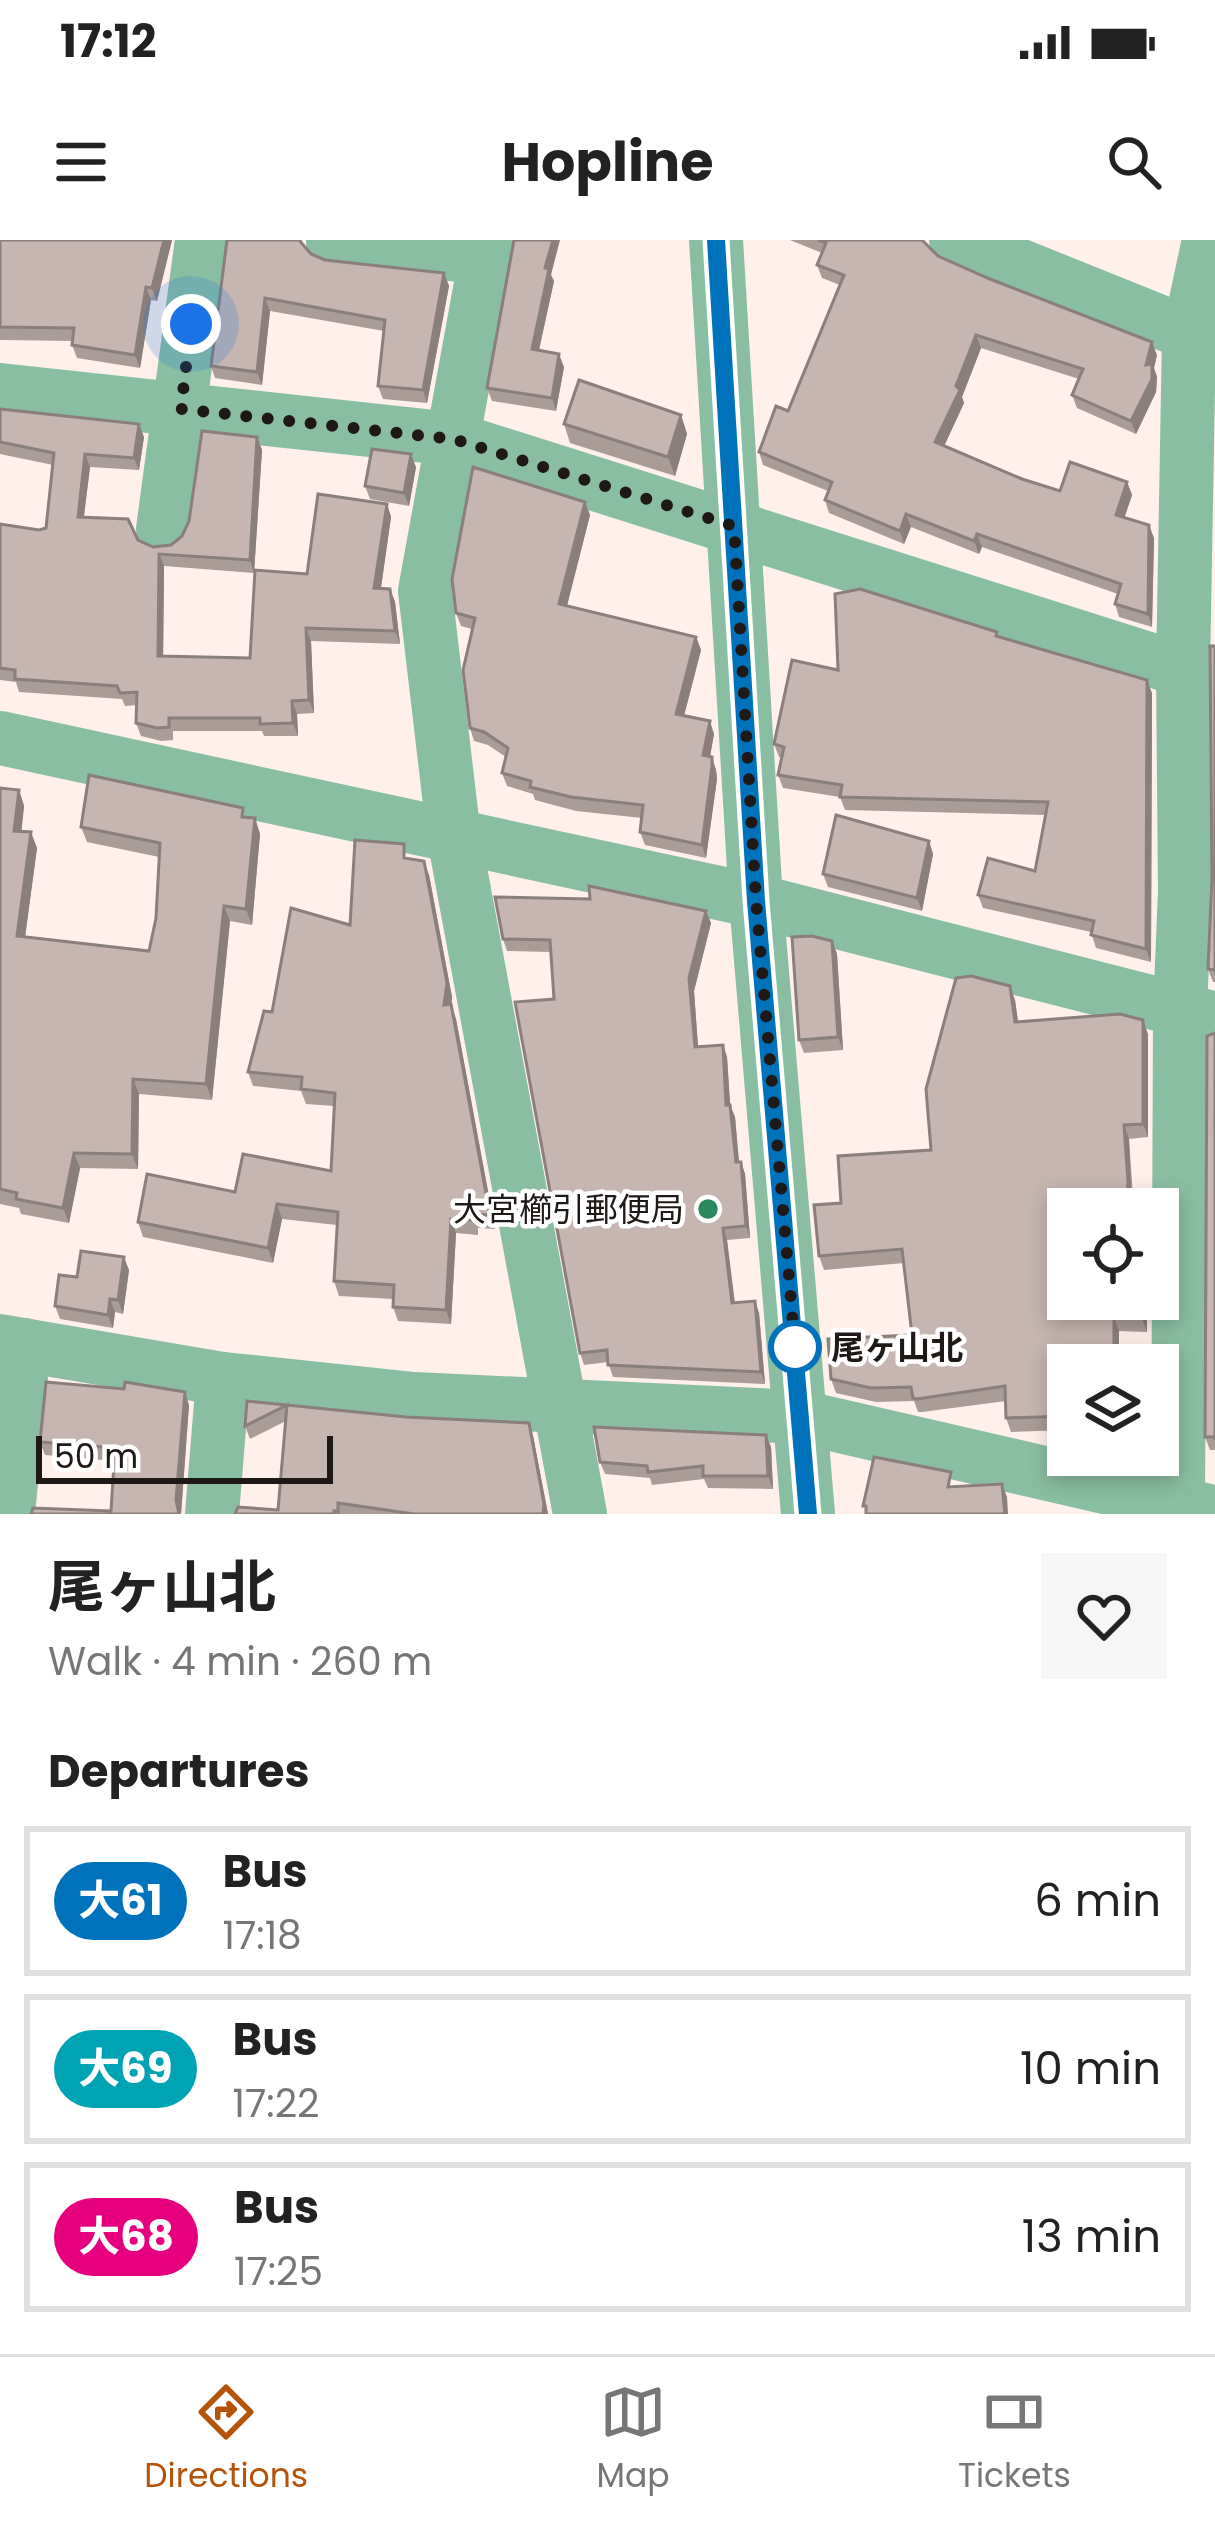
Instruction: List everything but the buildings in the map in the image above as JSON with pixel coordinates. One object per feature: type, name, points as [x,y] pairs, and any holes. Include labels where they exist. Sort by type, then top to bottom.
[{"type":"street","points":[[163,529],[202,240]]},
{"type":"street","points":[[716,240],[756,901],[808,1514]]},
{"type":"street","points":[[956,240],[1202,339]]},
{"type":"street","points":[[8,1514],[12,1343],[223,1379],[414,1399],[801,1417],[1190,1510],[1198,1015],[1185,891],[1183,670],[1209,240]]},
{"type":"street","points":[[333,241],[488,249],[424,591],[454,837],[580,1514]]},
{"type":"street","points":[[0,390],[453,439],[1183,670]]},
{"type":"street","points":[[0,738],[756,901],[1198,1015]]},
{"type":"street","points":[[212,1514],[223,1379]]},
{"type":"bus line","name":"大61","points":[[716,240],[756,901],[808,1514]]},
{"type":"place","name":"大宮櫛引郵便局","points":[[708,1209]]},
{"type":"place","name":"尾ヶ山北","points":[[795,1347]]},
{"type":"route","points":[[191,324],[181,409],[453,439],[734,526],[756,901],[797,1370],[795,1347]]}]
